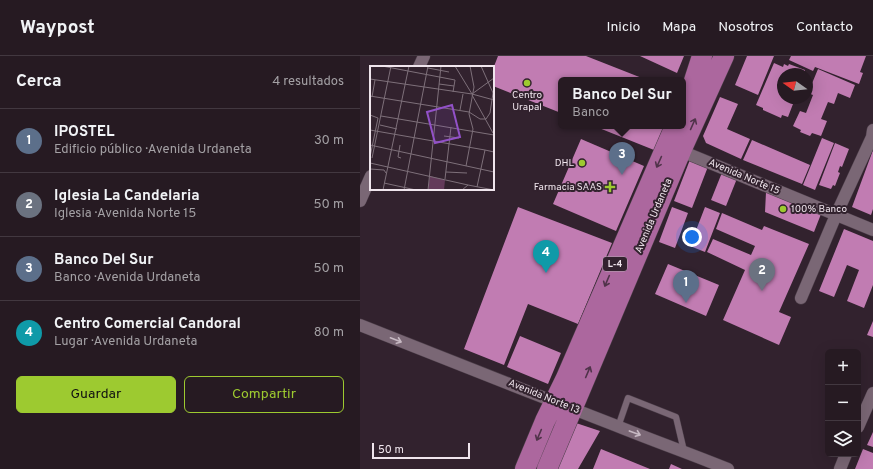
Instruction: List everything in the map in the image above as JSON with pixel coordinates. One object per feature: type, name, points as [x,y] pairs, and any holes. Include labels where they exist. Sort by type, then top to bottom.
[{"type":"main road","name":"Avenida Urdaneta","points":[[547,469],[681,151],[702,56]]},
{"type":"main road","name":"L-4","points":[[693,99],[707,56]]},
{"type":"main road","name":"L-4","points":[[693,99],[724,56]]},
{"type":"main road","name":"Avenida Urdaneta","points":[[525,469],[674,129]]},
{"type":"street","points":[[420,66],[424,56]]},
{"type":"street","name":"Avenida Urdaneta","points":[[693,99],[732,56]]},
{"type":"street","points":[[802,298],[836,215],[872,137],[873,130]]},
{"type":"street","name":"Avenida Norte 15","points":[[681,151],[873,230]]},
{"type":"street","points":[[360,201],[370,178]]},
{"type":"street","name":"Avenida Norte 13","points":[[360,326],[728,469]]},
{"type":"street","points":[[861,421],[873,393]]},
{"type":"street","points":[[840,469],[845,457]]},
{"type":"lane","points":[[618,427],[628,398],[676,417],[684,451]]},
{"type":"building","name":"Centro Urapal","points":[[498,56],[586,56],[639,77],[558,77],[558,112],[494,86],[494,66]]},
{"type":"building","points":[[640,56],[684,56],[677,73]]},
{"type":"building","points":[[747,56],[774,56],[758,95],[735,85]]},
{"type":"building","points":[[791,56],[866,56],[860,72],[863,73],[859,84],[815,67],[813,71],[813,68],[806,68],[789,60]]},
{"type":"building","points":[[774,63],[783,67],[784,64],[788,66],[789,64],[800,68],[777,68],[777,104],[793,104],[788,117],[782,115],[781,118],[763,110],[763,108],[756,105]]},
{"type":"building","points":[[818,69],[855,85],[850,98],[838,93],[834,104],[828,102],[821,119],[827,121],[821,136],[812,133],[810,136],[800,132],[801,130],[793,126],[800,111],[806,113],[810,104],[813,104],[813,81]]},
{"type":"building","points":[[720,97],[738,104],[727,129],[750,139],[741,159],[706,143],[703,136]]},
{"type":"building","points":[[602,129],[663,129],[654,150]]},
{"type":"building","points":[[822,138],[834,143],[815,190],[803,185]]},
{"type":"building","points":[[581,139],[644,166],[616,231],[553,204]]},
{"type":"building","points":[[752,140],[810,165],[802,184],[743,160]]},
{"type":"building","points":[[835,143],[849,149],[842,167],[840,166],[838,172],[840,173],[835,186],[833,185],[831,189],[819,185]]},
{"type":"building","points":[[873,150],[873,209],[871,215],[852,207]]},
{"type":"building","points":[[691,157],[709,164],[692,208],[674,201]]},
{"type":"building","points":[[723,170],[738,176],[726,206],[711,200]]},
{"type":"building","points":[[766,192],[821,214],[814,232],[765,212]]},
{"type":"building","points":[[518,207],[612,243],[578,324],[528,304],[504,365],[464,349]]},
{"type":"building","points":[[672,207],[688,213],[675,248],[659,242]]},
{"type":"building","points":[[705,207],[720,213],[705,252],[690,246]]},
{"type":"building","points":[[722,213],[762,230],[764,226],[809,244],[779,312],[791,317],[779,345],[723,320],[745,270],[707,252],[713,239],[751,255],[755,246],[716,229]]},
{"type":"building","points":[[844,229],[873,241],[873,285],[864,308],[847,301],[859,270],[847,265],[834,297],[819,291]]},
{"type":"building","points":[[668,264],[719,285],[706,316],[655,294]]},
{"type":"building","points":[[873,321],[873,337],[867,335]]},
{"type":"building","points":[[520,336],[561,353],[548,384],[507,367]]},
{"type":"building","points":[[576,423],[600,431],[578,469],[556,469]]},
{"type":"building","points":[[873,432],[873,447],[867,445]]},
{"type":"building","points":[[601,449],[650,469],[593,469]]},
{"type":"building","points":[[863,449],[873,453],[873,469],[855,469]]},
{"type":"building","points":[[671,464],[682,469],[669,469]]},
{"type":"place","name":"Centro Urapal","points":[[527,83]]},
{"type":"place","name":"DHL","points":[[582,163]]},
{"type":"place","name":"Banco Del Sur","points":[[622,175]]},
{"type":"place","name":"Farmacia SAAS","points":[[610,187]]},
{"type":"place","name":"100% Banco","points":[[783,209]]},
{"type":"place","name":"Centro Comercial Candoral","points":[[546,273]]},
{"type":"place","name":"Iglesia La Candelaria","points":[[762,291]]},
{"type":"place","name":"IPOSTEL","points":[[686,303]]}]
